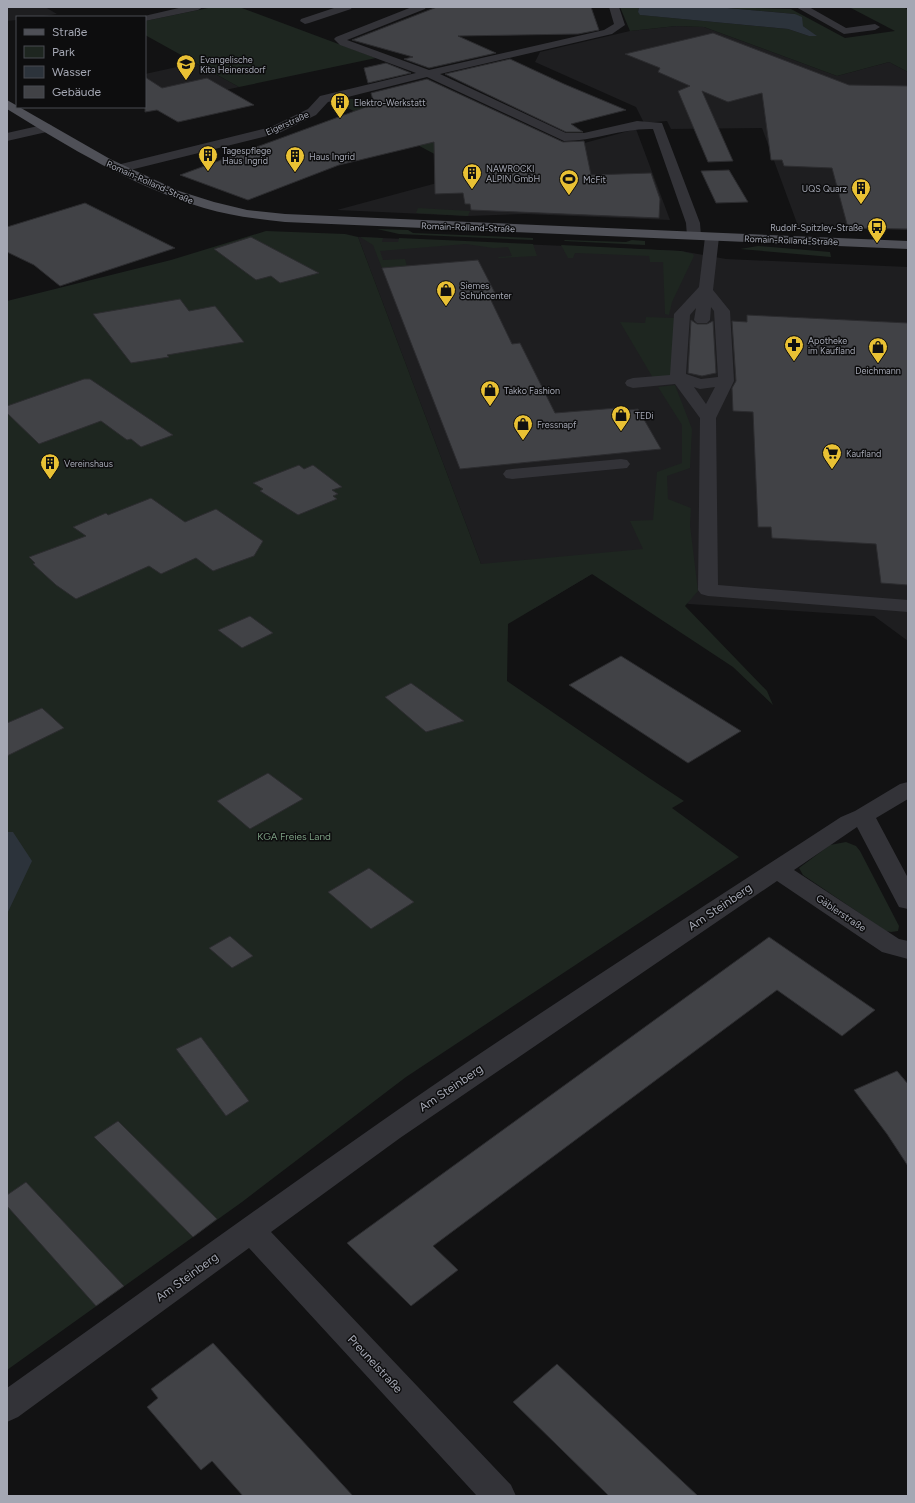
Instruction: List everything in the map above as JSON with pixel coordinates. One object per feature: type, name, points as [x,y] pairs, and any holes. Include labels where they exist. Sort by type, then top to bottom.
[{"type":"main road","name":"Romain-Rolland-Straße","points":[[7,104],[92,156],[118,169],[201,203],[240,213],[270,218],[908,246]]},
{"type":"street","points":[[146,18],[198,7]]},
{"type":"street","points":[[305,21],[347,7]]},
{"type":"street","points":[[421,7],[340,39],[344,42],[427,74],[564,137],[584,137],[637,125],[658,126],[694,223],[694,236]]},
{"type":"street","name":"Eigerstraße","points":[[118,169],[264,134],[312,112],[324,99],[614,30],[620,25],[620,22],[614,7]]},
{"type":"street","points":[[800,7],[844,31],[875,27]]},
{"type":"street","points":[[815,15],[831,13]]},
{"type":"street","points":[[7,137],[47,128]]},
{"type":"street","points":[[702,320],[712,237]]},
{"type":"street","points":[[705,289],[682,314],[680,378],[708,418]]},
{"type":"street","points":[[705,289],[722,311],[726,381],[708,418],[708,590],[908,606]]},
{"type":"street","points":[[633,383],[680,378],[700,384],[726,381]]},
{"type":"street","points":[[512,474],[621,464]]},
{"type":"street","name":"Am Steinberg","points":[[7,1407],[390,1130],[626,969],[849,822],[863,816],[908,789]]},
{"type":"street","points":[[863,816],[908,901]]},
{"type":"street","name":"Gäblerstraße","points":[[777,870],[891,946],[908,950]]},
{"type":"street","name":"Preunelstraße","points":[[251,1230],[499,1496]]},
{"type":"shaded area","points":[[7,7],[45,7],[57,14],[44,16],[16,16],[16,20],[7,21]]},
{"type":"shaded area","points":[[676,26],[704,27],[837,76],[889,62],[908,72],[908,230],[798,226],[762,128],[671,129],[667,121],[644,123],[636,107],[535,62],[540,52],[630,31]]},
{"type":"shaded area","name":"Evangelische Kita Heinersdorf","points":[[195,63],[239,87],[157,105],[146,104],[146,74]]},
{"type":"shaded area","points":[[636,129],[670,220],[525,214],[468,216],[337,210]]},
{"type":"shaded area","points":[[358,237],[681,251],[726,259],[908,267],[908,641],[874,616],[689,604],[592,574],[535,608],[487,580]]},
{"type":"green space","points":[[213,7],[239,7],[376,58],[239,87],[146,36],[146,21]]},
{"type":"green space","points":[[620,7],[639,7],[638,12],[641,15],[788,29],[809,36],[816,36],[803,26],[795,14],[716,7],[791,9],[845,38],[895,31],[849,7],[903,7],[908,10],[908,72],[889,62],[837,76],[704,27],[676,26],[630,31]]},
{"type":"green space","points":[[362,99],[479,160],[457,166],[333,100]]},
{"type":"green space","points":[[418,208],[470,211],[468,216],[416,213]]},
{"type":"green space","points":[[377,229],[408,230],[413,233],[533,238],[533,240],[399,234]]},
{"type":"green space","name":"KGA Freies Land","points":[[266,231],[345,234],[358,237],[481,564],[643,549],[630,521],[653,520],[657,472],[682,463],[682,425],[658,387],[675,385],[692,429],[690,468],[667,476],[668,499],[691,508],[690,525],[698,591],[685,606],[767,691],[773,705],[733,667],[592,574],[508,624],[507,681],[684,801],[672,808],[739,857],[406,1077],[242,1202],[7,1370],[7,301],[171,260]]},
{"type":"green space","points":[[360,237],[383,238],[382,242],[398,242],[399,238],[533,244],[537,256],[499,258],[498,257],[512,256],[508,247],[493,248],[466,244],[380,251],[383,260],[405,259],[407,266],[382,268],[373,245]]},
{"type":"green space","points":[[632,240],[645,241],[645,245],[564,241],[626,242]]},
{"type":"green space","points":[[561,245],[681,251],[693,254],[694,256],[672,302],[669,315],[665,314],[663,262],[650,262],[649,256],[575,253],[573,258],[568,258]]},
{"type":"green space","points":[[758,246],[830,252],[831,257],[740,249]]},
{"type":"green space","points":[[646,317],[674,318],[673,376],[653,378],[620,322],[645,323]]},
{"type":"green space","points":[[846,842],[856,846],[860,851],[899,926],[898,931],[886,931],[803,875],[799,868],[830,845]]},
{"type":"water","points":[[639,7],[716,7],[795,14],[802,17],[803,26],[817,36],[809,36],[788,29],[640,15],[638,12]]},
{"type":"water","points":[[7,832],[13,832],[32,861],[7,914]]},
{"type":"building","points":[[437,7],[591,7],[599,30],[578,34],[458,36],[496,53],[429,68],[404,59],[413,57],[352,40]]},
{"type":"building","points":[[713,33],[849,85],[908,86],[908,229],[848,228],[832,168],[784,166],[782,160],[771,160],[762,93],[728,102],[702,91],[733,161],[708,162],[678,91],[690,86],[658,72],[660,68],[625,54]]},
{"type":"building","points":[[510,59],[626,110],[571,124],[583,132],[566,132],[445,74]]},
{"type":"building","points":[[386,63],[411,73],[368,83],[364,68]]},
{"type":"building","points":[[146,78],[162,88],[207,78],[254,105],[178,122],[157,110],[145,112]]},
{"type":"building","points":[[427,79],[563,142],[584,141],[591,175],[651,173],[660,199],[659,218],[471,210],[470,204],[465,204],[463,193],[435,194],[434,142],[339,165],[248,200],[180,175],[374,104],[371,93]]},
{"type":"building","points":[[729,170],[748,202],[716,203],[701,171]]},
{"type":"building","points":[[85,203],[175,248],[60,286],[34,265],[7,252],[7,227]]},
{"type":"building","points":[[251,237],[319,273],[280,283],[271,276],[256,280],[214,249]]},
{"type":"building","points":[[478,260],[495,293],[488,294],[512,344],[520,343],[555,413],[617,408],[619,411],[638,409],[661,449],[460,469],[382,268]]},
{"type":"building","points":[[180,299],[189,311],[215,306],[244,342],[167,355],[169,357],[131,363],[93,314]]},
{"type":"building","name":"Kaufland","points":[[747,315],[908,323],[908,585],[881,583],[876,544],[772,538],[771,527],[758,527],[753,412],[733,411],[732,388],[736,381],[732,321],[747,322]]},
{"type":"building","points":[[691,320],[697,324],[707,324],[713,321],[716,373],[702,376],[688,373]]},
{"type":"building","points":[[84,379],[90,379],[173,435],[141,447],[131,439],[127,440],[101,421],[39,444],[7,413],[7,406]]},
{"type":"building","points":[[299,465],[304,469],[313,465],[342,487],[332,490],[338,494],[333,496],[337,499],[298,515],[260,491],[263,489],[253,483]]},
{"type":"building","points":[[151,498],[185,522],[216,509],[263,541],[254,556],[213,571],[196,558],[161,574],[149,566],[76,599],[56,585],[33,564],[35,563],[29,557],[86,536],[73,527],[106,513],[108,515]]},
{"type":"building","points":[[250,616],[273,633],[242,648],[218,630]]},
{"type":"building","points":[[621,656],[741,731],[688,763],[569,685]]},
{"type":"building","points":[[411,683],[464,721],[426,732],[385,697]]},
{"type":"building","points":[[42,708],[64,728],[7,756],[7,723]]},
{"type":"building","points":[[268,773],[303,799],[250,829],[217,801]]},
{"type":"building","points":[[369,868],[414,902],[371,929],[328,892]]},
{"type":"building","points":[[230,936],[253,956],[232,968],[209,948]]},
{"type":"building","points":[[769,937],[875,1010],[842,1036],[777,990],[433,1246],[458,1270],[411,1306],[347,1243]]},
{"type":"building","points":[[201,1037],[249,1101],[226,1116],[176,1049]]},
{"type":"building","points":[[897,1071],[908,1084],[908,1166],[887,1134],[854,1090]]},
{"type":"building","points":[[118,1121],[217,1219],[193,1237],[94,1137]]},
{"type":"building","points":[[26,1182],[124,1286],[96,1306],[7,1206],[7,1195]]},
{"type":"building","points":[[213,1343],[353,1496],[243,1496],[212,1461],[201,1470],[147,1407],[158,1398],[151,1389]]},
{"type":"building","points":[[557,1364],[698,1496],[609,1496],[513,1402]]},
{"type":"place","name":"Evangelische Kita Heinersdorf","points":[[186,81]]},
{"type":"place","name":"Elektro-Werkstatt","points":[[340,119]]},
{"type":"place","name":"Tagespflege Haus Ingrid","points":[[208,172]]},
{"type":"place","name":"Haus Ingrid","points":[[295,173]]},
{"type":"place","name":"NAWROCKI ALPIN GmbH","points":[[472,190]]},
{"type":"place","name":"McFit","points":[[569,196]]},
{"type":"place","name":"UQS Quarz","points":[[861,205]]},
{"type":"place","name":"Rudolf-Spitzley-Straße","points":[[877,244]]},
{"type":"place","name":"Siemes Schuhcenter","points":[[446,307]]},
{"type":"place","name":"Apotheke im Kaufland","points":[[794,362]]},
{"type":"place","name":"Deichmann","points":[[878,364]]},
{"type":"place","name":"Takko Fashion","points":[[490,407]]},
{"type":"place","name":"TEDi","points":[[621,432]]},
{"type":"place","name":"Fressnapf","points":[[523,441]]},
{"type":"place","name":"Kaufland","points":[[832,470]]},
{"type":"place","name":"Vereinshaus","points":[[50,480]]}]
